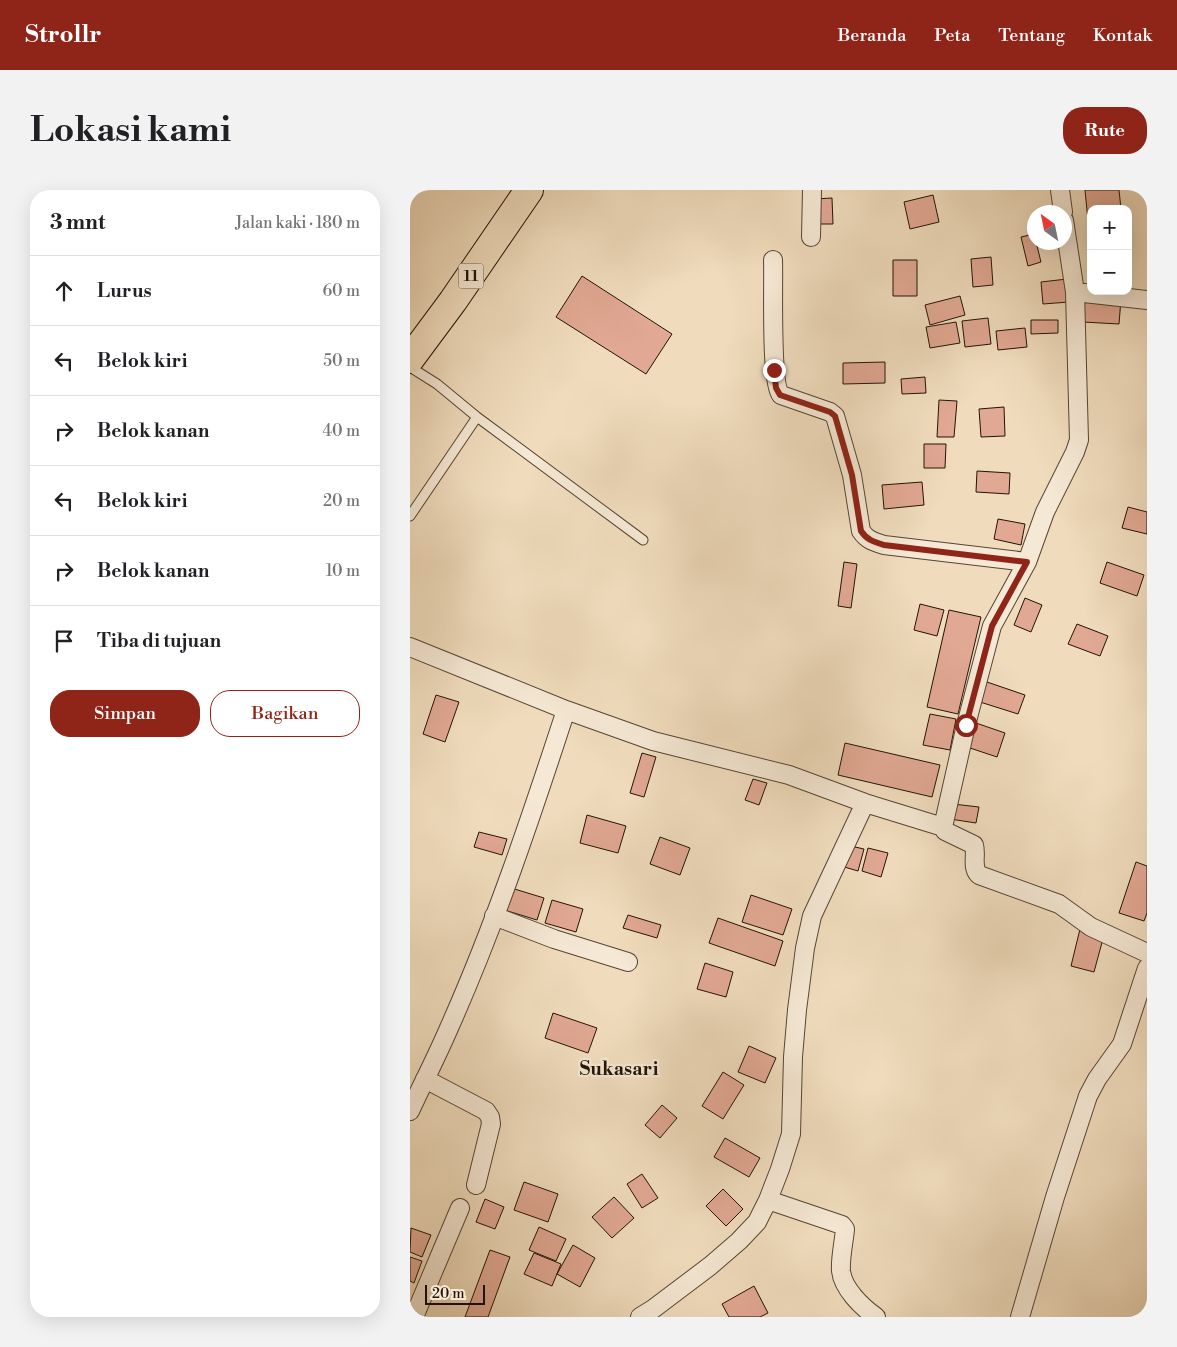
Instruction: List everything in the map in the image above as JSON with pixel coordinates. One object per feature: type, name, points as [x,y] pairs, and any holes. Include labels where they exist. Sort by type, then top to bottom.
[{"type":"highway","name":"11","points":[[410,359],[453,301],[529,190]]},
{"type":"street","points":[[811,237],[812,190]]},
{"type":"street","points":[[1060,190],[1062,205]]},
{"type":"street","points":[[943,827],[966,725],[992,626],[1027,562],[1045,512],[1075,452],[1079,440],[1075,292],[1069,250]]},
{"type":"street","points":[[773,260],[774,370],[778,392],[780,395],[830,412],[835,416],[852,475],[861,531],[865,537],[884,545],[1027,562]]},
{"type":"street","points":[[1075,292],[1147,300]]},
{"type":"street","points":[[410,647],[566,710],[653,741],[789,775],[865,803],[943,827],[946,831],[974,846],[974,865],[979,875],[1059,904],[1091,927],[1147,952]]},
{"type":"street","points":[[410,1111],[449,1028],[494,916],[536,803],[566,710]]},
{"type":"street","points":[[640,1317],[710,1266],[739,1241],[757,1222],[768,1200],[791,1134],[796,1010],[805,948],[812,916],[865,803]]},
{"type":"street","points":[[494,916],[563,942],[628,962]]},
{"type":"street","points":[[1020,1317],[1055,1197],[1088,1096],[1097,1079],[1122,1044],[1147,968]]},
{"type":"street","points":[[425,1079],[486,1111],[490,1117],[491,1124],[476,1185]]},
{"type":"street","points":[[768,1200],[842,1225],[845,1229],[841,1271],[844,1280],[864,1308],[876,1317]]},
{"type":"street","points":[[414,1317],[460,1208]]},
{"type":"lane","points":[[410,367],[437,384],[477,417],[643,540]]},
{"type":"lane","points":[[410,516],[477,417]]},
{"type":"building","points":[[1085,190],[1119,190],[1121,205],[1087,205],[1087,210]]},
{"type":"building","points":[[933,195],[939,222],[910,229],[904,202]]},
{"type":"building","points":[[832,198],[833,224],[815,224],[815,199]]},
{"type":"building","points":[[1027,236],[1027,250],[1038,250],[1041,262],[1028,266],[1021,237]]},
{"type":"building","points":[[991,257],[993,285],[973,287],[971,259]]},
{"type":"building","points":[[893,260],[917,260],[917,296],[893,296]]},
{"type":"building","points":[[582,276],[672,334],[646,374],[556,317]]},
{"type":"building","points":[[1067,279],[1069,302],[1043,304],[1041,282]]},
{"type":"building","points":[[960,296],[965,315],[930,325],[925,305]]},
{"type":"building","points":[[1084,297],[1121,299],[1119,324],[1083,322]]},
{"type":"building","points":[[988,318],[991,344],[965,347],[962,321]]},
{"type":"building","points":[[1031,320],[1058,320],[1058,333],[1031,334]]},
{"type":"building","points":[[956,322],[960,343],[930,348],[926,327]]},
{"type":"building","points":[[1025,328],[1027,347],[998,350],[996,331]]},
{"type":"building","points":[[885,362],[885,383],[843,384],[843,363]]},
{"type":"building","points":[[925,377],[926,393],[902,394],[901,379]]},
{"type":"building","points":[[939,400],[957,401],[954,437],[937,437]]},
{"type":"building","points":[[1004,407],[1005,436],[981,437],[979,409]]},
{"type":"building","points":[[924,444],[946,444],[945,468],[924,468]]},
{"type":"building","points":[[977,471],[1010,473],[1009,494],[976,492]]},
{"type":"building","points":[[922,482],[924,505],[884,509],[882,485]]},
{"type":"building","points":[[1128,507],[1147,512],[1147,534],[1122,528]]},
{"type":"building","points":[[998,519],[1025,524],[1021,545],[994,539]]},
{"type":"building","points":[[844,562],[857,564],[851,608],[838,606]]},
{"type":"building","points":[[1107,562],[1144,575],[1137,596],[1100,583]]},
{"type":"building","points":[[1025,598],[1042,605],[1031,632],[1014,625]]},
{"type":"building","points":[[920,604],[944,610],[937,636],[914,630]]},
{"type":"building","points":[[949,610],[981,617],[958,714],[927,707]]},
{"type":"building","points":[[1077,624],[1108,636],[1100,656],[1068,644]]},
{"type":"building","points":[[987,682],[1025,695],[1018,714],[980,702]]},
{"type":"building","points":[[436,695],[459,702],[445,742],[423,734]]},
{"type":"building","points":[[930,714],[956,719],[950,750],[923,745]]},
{"type":"building","points":[[976,723],[1005,733],[997,757],[967,747]]},
{"type":"building","points":[[845,743],[940,765],[932,797],[838,775]]},
{"type":"building","points":[[642,753],[656,757],[644,797],[630,793]]},
{"type":"building","points":[[753,779],[767,783],[759,805],[745,800]]},
{"type":"building","points":[[953,804],[979,807],[976,823],[950,819]]},
{"type":"building","points":[[587,815],[626,826],[618,853],[580,843]]},
{"type":"building","points":[[479,832],[507,839],[502,855],[474,847]]},
{"type":"building","points":[[660,837],[690,848],[680,875],[650,864]]},
{"type":"building","points":[[846,845],[864,849],[858,871],[841,866]]},
{"type":"building","points":[[868,848],[888,853],[881,877],[862,871]]},
{"type":"building","points":[[1136,862],[1147,866],[1147,913],[1144,921],[1119,913]]},
{"type":"building","points":[[508,887],[544,898],[537,920],[501,909]]},
{"type":"building","points":[[751,895],[792,909],[783,935],[742,922]]},
{"type":"building","points":[[552,900],[583,909],[576,932],[545,923]]},
{"type":"building","points":[[628,915],[661,925],[657,938],[623,928]]},
{"type":"building","points":[[718,918],[783,941],[775,966],[709,943]]},
{"type":"building","points":[[1080,929],[1104,935],[1094,972],[1071,966]]},
{"type":"building","points":[[705,963],[733,972],[726,997],[697,989]]},
{"type":"building","points":[[553,1013],[597,1028],[588,1053],[545,1038]]},
{"type":"building","points":[[749,1046],[776,1058],[765,1083],[738,1072]]},
{"type":"building","points":[[723,1072],[744,1085],[723,1119],[702,1106]]},
{"type":"building","points":[[662,1105],[677,1118],[660,1138],[645,1125]]},
{"type":"building","points":[[725,1138],[760,1158],[749,1177],[714,1157]]},
{"type":"building","points":[[642,1174],[658,1198],[642,1208],[627,1184]]},
{"type":"building","points":[[524,1182],[558,1194],[548,1222],[514,1210]]},
{"type":"building","points":[[723,1189],[743,1209],[726,1226],[706,1206]]},
{"type":"building","points":[[614,1197],[634,1218],[612,1238],[592,1217]]},
{"type":"building","points":[[485,1199],[504,1207],[495,1229],[476,1222]]},
{"type":"building","points":[[539,1227],[566,1239],[556,1261],[529,1250]]},
{"type":"building","points":[[411,1228],[431,1235],[422,1257],[410,1252]]},
{"type":"building","points":[[573,1245],[595,1258],[580,1287],[557,1274]]},
{"type":"building","points":[[490,1250],[510,1257],[488,1317],[465,1317]]},
{"type":"building","points":[[534,1253],[561,1264],[552,1286],[524,1274]]},
{"type":"building","points":[[410,1257],[422,1261],[414,1283],[410,1281]]},
{"type":"building","points":[[754,1286],[768,1313],[760,1317],[729,1317],[722,1304]]},
{"type":"district","name":"Sukasari","points":[[619,1069]]},
{"type":"route","points":[[774,370],[776,388],[780,395],[830,412],[835,416],[852,475],[861,531],[865,537],[884,545],[1027,562],[992,626],[966,725]]}]
